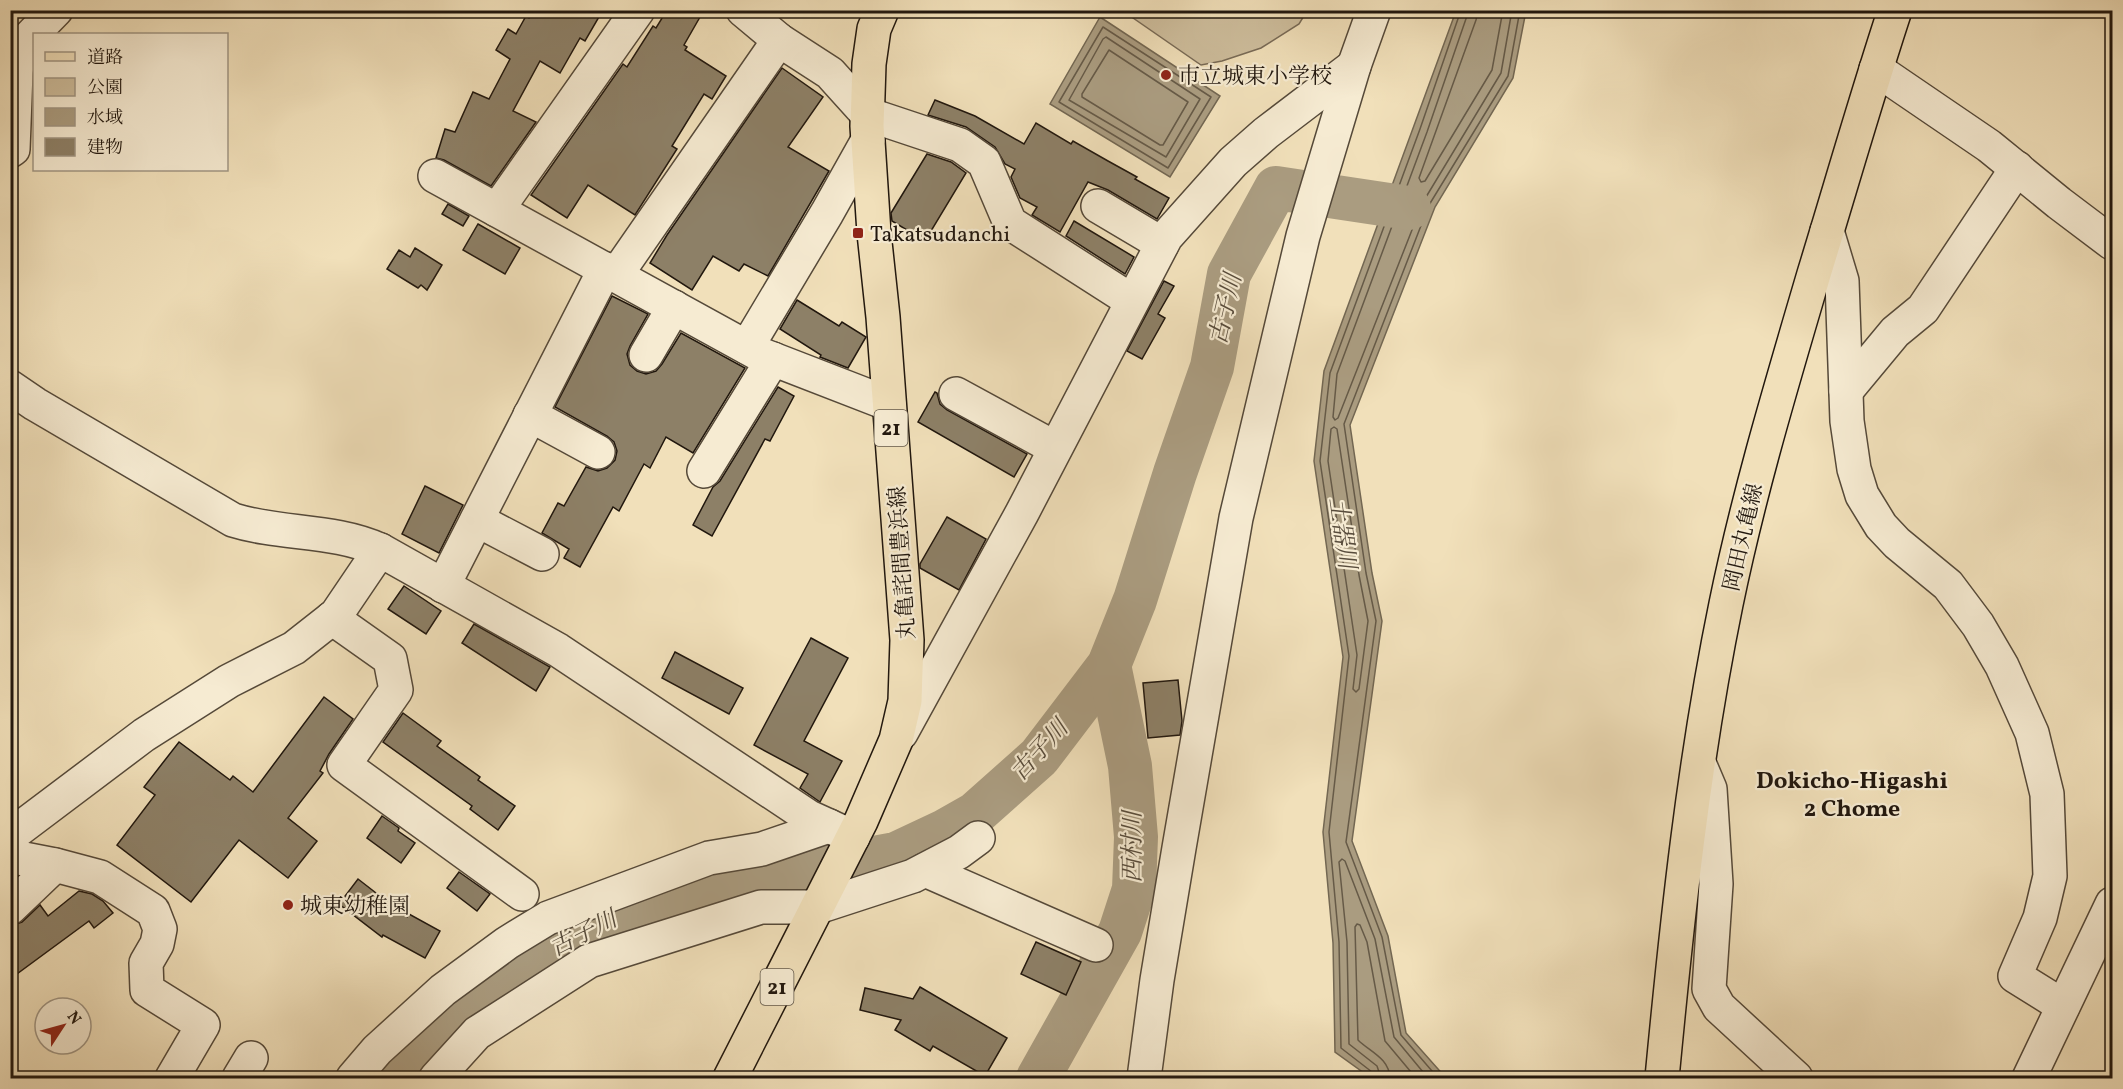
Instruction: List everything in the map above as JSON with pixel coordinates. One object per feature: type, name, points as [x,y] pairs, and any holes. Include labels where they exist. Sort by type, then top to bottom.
[{"type":"main road","name":"丸亀詫間豊浜線","points":[[730,1078],[821,901],[841,832],[896,740],[905,701],[907,640],[874,233],[868,127],[869,64],[874,29],[882,10]]},
{"type":"main road","name":"岡田丸亀線","points":[[1662,1078],[1699,763],[1726,605],[1750,499],[1777,400],[1895,10]]},
{"type":"street","points":[[34,33],[56,10]]},
{"type":"street","points":[[497,210],[638,10]]},
{"type":"street","points":[[742,10],[778,40],[830,73],[868,127],[960,145],[984,162],[1010,223],[1132,301]]},
{"type":"street","points":[[1144,1078],[1168,914],[1236,518],[1303,236],[1354,66],[1374,10]]},
{"type":"street","points":[[10,151],[13,149],[16,72],[20,47],[33,34]]},
{"type":"street","points":[[443,586],[530,415],[610,272],[778,40]]},
{"type":"street","points":[[896,740],[1055,448],[1166,237],[1233,162],[1266,133],[1354,66]]},
{"type":"street","points":[[1876,69],[1989,146],[2112,243]]},
{"type":"street","points":[[703,471],[868,127]]},
{"type":"street","points":[[1846,391],[1895,332],[1923,309],[2017,168]]},
{"type":"street","points":[[435,176],[760,353],[889,404]]},
{"type":"street","points":[[1098,206],[1162,244]]},
{"type":"street","points":[[1827,231],[1842,281],[1847,421],[1854,469],[1862,495],[1881,526],[1897,543],[1948,585],[1978,625],[2002,666],[2032,733],[2047,794],[2050,876],[2040,918],[2015,976],[2063,1006]]},
{"type":"street","points":[[646,355],[674,307]]},
{"type":"street","points":[[10,387],[233,520],[252,526],[360,541],[380,550],[558,650],[810,817],[841,832]]},
{"type":"street","points":[[956,394],[1055,448]]},
{"type":"street","points":[[530,415],[598,452]]},
{"type":"street","points":[[477,520],[542,554]]},
{"type":"street","points":[[10,836],[144,735],[229,681],[294,648],[336,615],[380,550]]},
{"type":"street","points":[[332,618],[390,659],[396,690],[344,765],[522,894]]},
{"type":"street","points":[[1699,763],[1710,789],[1716,884],[1709,990],[1719,1007],[1796,1078]]},
{"type":"street","points":[[353,1078],[377,1050],[442,990],[548,918],[709,858],[841,832]]},
{"type":"street","points":[[436,1078],[477,1034],[589,962],[761,908],[821,901],[913,876],[959,852],[978,838]]},
{"type":"street","points":[[10,846],[20,858],[100,878],[153,911],[160,929],[157,944],[146,963],[147,990],[203,1025],[172,1078]]},
{"type":"street","points":[[10,908],[55,865]]},
{"type":"street","points":[[925,870],[1096,945]]},
{"type":"street","points":[[2029,1078],[2112,904]]},
{"type":"green space","points":[[1123,11],[1307,11],[1299,24],[1261,48],[1222,61],[1201,65]]},
{"type":"water","name":"土器川","points":[[1456,11],[1526,11],[1513,78],[1435,207],[1350,425],[1372,573],[1382,621],[1352,841],[1388,936],[1406,1033],[1446,1078],[1371,1078],[1335,1052],[1333,943],[1323,832],[1343,657],[1314,461],[1324,371]]},
{"type":"water","points":[[1100,17],[1220,96],[1170,177],[1050,104]]},
{"type":"building","points":[[533,10],[603,10],[585,41],[580,38],[560,73],[540,61],[513,111],[536,122],[491,186],[444,160],[436,158],[445,129],[455,132],[473,92],[489,99],[510,59],[496,50],[508,29],[516,34],[526,16],[529,18]]},
{"type":"building","points":[[667,10],[704,10],[684,45],[687,47],[685,50],[726,76],[712,99],[704,94],[672,146],[677,149],[635,215],[588,185],[567,218],[531,195],[623,64],[627,67],[653,26],[656,28]]},
{"type":"building","points":[[782,68],[823,97],[788,147],[829,171],[768,276],[744,264],[739,271],[713,256],[692,290],[650,263]]},
{"type":"building","points":[[935,100],[975,116],[1024,144],[1036,123],[1071,144],[1073,141],[1137,177],[1135,179],[1169,198],[1157,219],[1108,190],[1088,182],[1060,232],[1032,215],[1037,207],[1020,198],[1011,177],[1015,169],[1005,164],[995,147],[966,127],[928,115]]},
{"type":"building","points":[[927,154],[951,162],[966,173],[925,241],[892,221],[891,213]]},
{"type":"building","points":[[448,204],[469,216],[463,226],[442,214]]},
{"type":"building","points":[[1074,221],[1134,257],[1125,274],[1066,236]]},
{"type":"building","points":[[478,224],[520,248],[505,274],[463,250]]},
{"type":"building","points":[[415,248],[442,265],[427,290],[421,285],[418,288],[387,269],[399,250],[410,257]]},
{"type":"building","points":[[1164,281],[1174,286],[1158,314],[1165,318],[1142,359],[1127,351]]},
{"type":"building","points":[[612,296],[648,314],[627,354],[630,365],[637,371],[646,374],[656,371],[681,333],[745,368],[693,453],[666,437],[650,468],[644,464],[619,511],[613,507],[580,567],[564,558],[569,549],[542,533],[558,503],[564,506],[586,467],[598,471],[607,468],[615,460],[617,451],[614,442],[607,436],[555,407]]},
{"type":"building","points":[[797,300],[839,326],[842,322],[866,337],[848,368],[820,357],[821,355],[780,329]]},
{"type":"building","points":[[778,387],[794,396],[770,441],[765,439],[712,536],[693,525],[713,487],[720,481]]},
{"type":"building","points":[[935,392],[940,404],[947,410],[1027,454],[1014,477],[918,422]]},
{"type":"building","points":[[425,486],[463,505],[439,553],[402,534]]},
{"type":"building","points":[[947,517],[986,539],[959,590],[920,568],[920,564]]},
{"type":"building","points":[[404,586],[441,611],[426,634],[388,609]]},
{"type":"building","points":[[474,624],[550,667],[536,691],[462,643]]},
{"type":"building","points":[[811,638],[848,658],[804,741],[842,761],[820,802],[800,788],[808,774],[754,745]]},
{"type":"building","points":[[675,652],[743,688],[729,714],[662,678]]},
{"type":"building","points":[[1178,680],[1182,721],[1180,735],[1148,738],[1143,683]]},
{"type":"building","points":[[324,697],[353,719],[329,754],[320,771],[323,773],[288,818],[317,841],[288,878],[239,840],[191,902],[117,845],[155,795],[144,787],[179,742],[230,780],[233,776],[253,792]]},
{"type":"building","points":[[403,713],[441,741],[437,746],[480,777],[478,780],[515,806],[498,830],[470,809],[472,806],[383,742]]},
{"type":"building","points":[[382,816],[415,843],[401,863],[367,838]]},
{"type":"building","points":[[459,872],[490,894],[477,911],[447,888]]},
{"type":"building","points":[[358,879],[407,917],[409,914],[440,931],[425,958],[383,935],[382,937],[339,904]]},
{"type":"building","points":[[79,891],[92,894],[103,901],[113,913],[94,928],[89,921],[10,979],[10,926],[22,922],[40,905],[48,916]]},
{"type":"building","points":[[1036,942],[1081,962],[1066,995],[1021,974]]},
{"type":"building","points":[[920,987],[1007,1038],[985,1076],[933,1046],[930,1051],[895,1030],[901,1020],[860,1010],[865,988],[913,999]]},
{"type":"waterway","name":"古子川","points":[[382,1078],[390,1068],[479,996],[574,932],[662,897],[896,854],[975,814],[1039,757],[1109,665],[1135,600],[1175,473],[1212,367],[1229,274],[1276,188],[1409,208]]},
{"type":"waterway","name":"西村川","points":[[1038,1078],[1120,932],[1134,889],[1136,837],[1130,766],[1109,665]]},
{"type":"place","name":"市立城東小学校","points":[[1166,75]]},
{"type":"place","name":"Takatsudanchi","points":[[858,233]]},
{"type":"place","name":"城東幼稚園","points":[[288,905]]},
{"type":"district","name":"Dokicho-Higashi 2 Chome","points":[[1852,794]]}]
